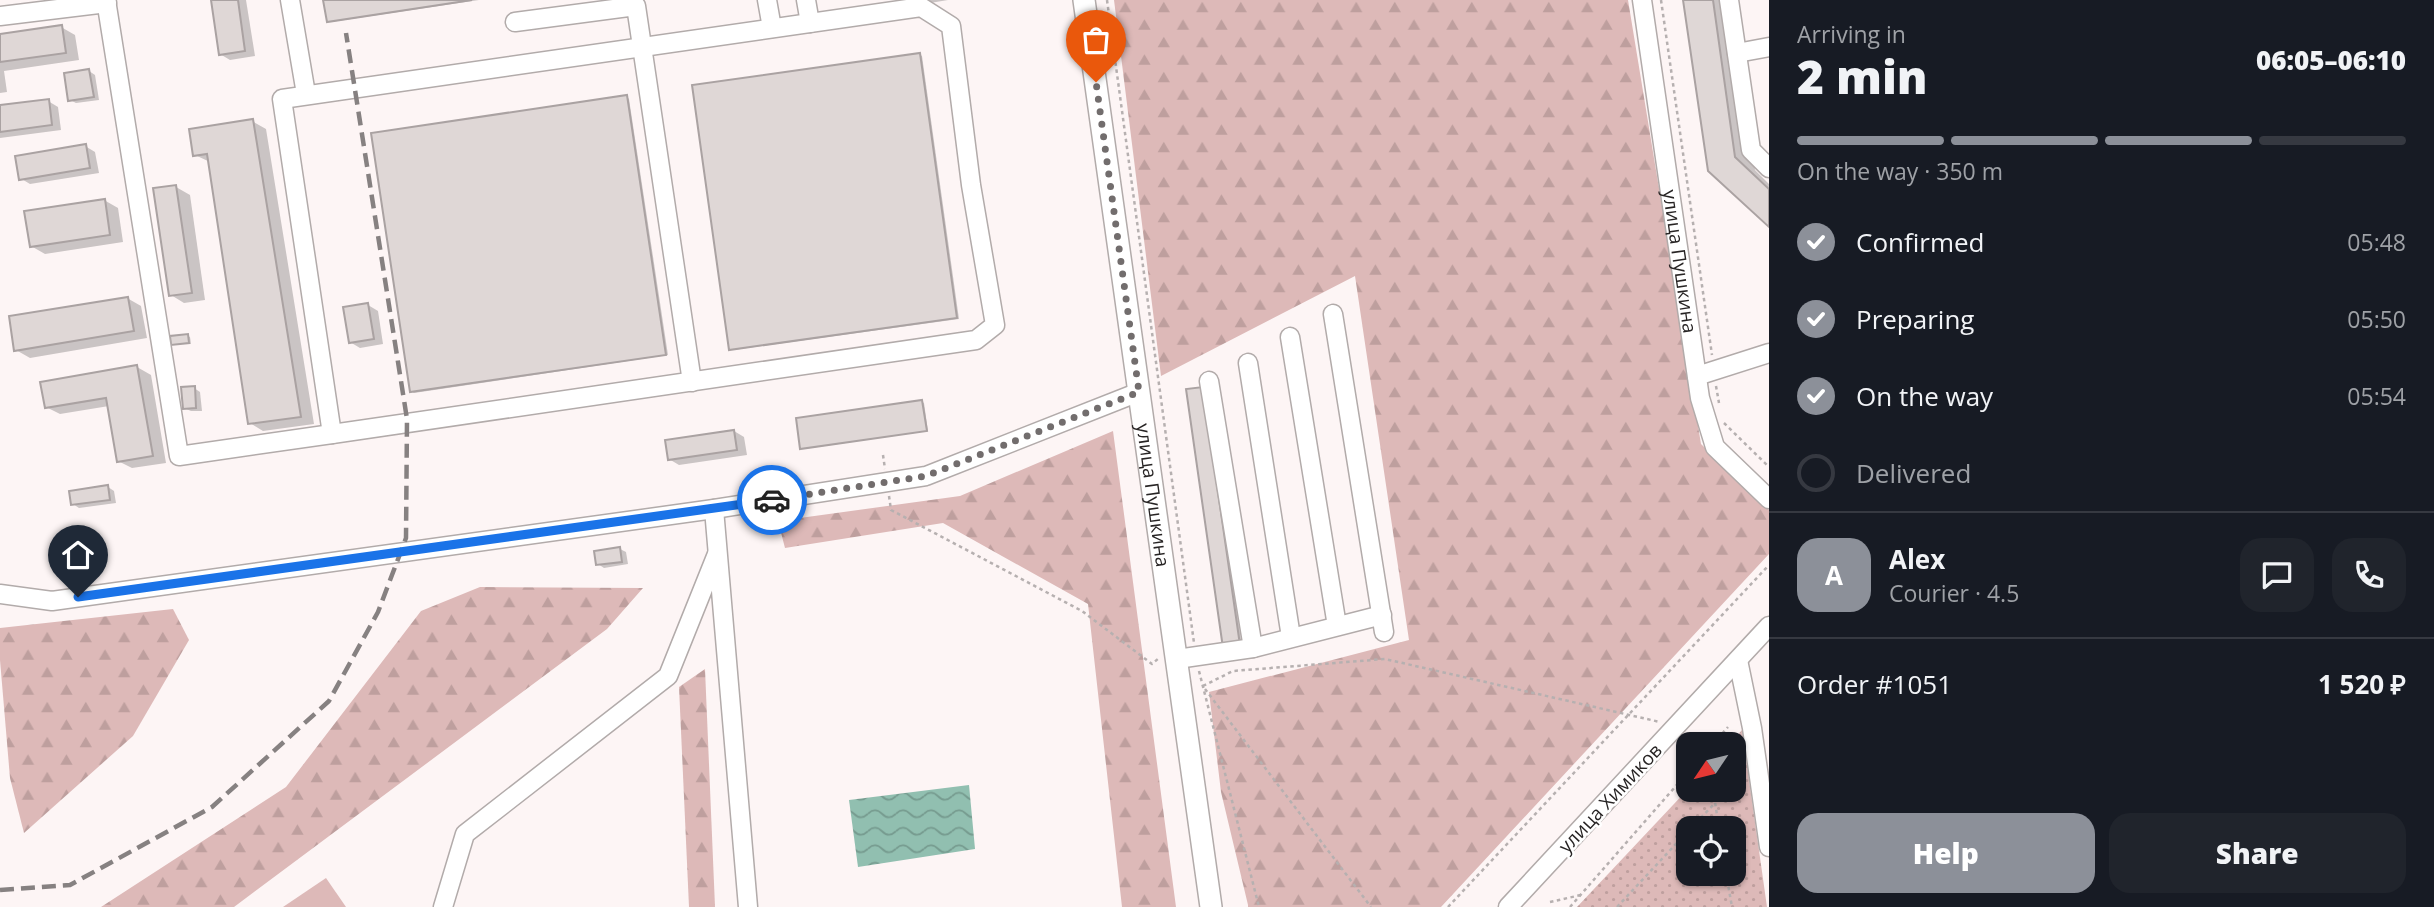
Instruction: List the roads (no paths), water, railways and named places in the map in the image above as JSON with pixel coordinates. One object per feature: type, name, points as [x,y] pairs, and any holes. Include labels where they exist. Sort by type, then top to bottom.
[{"type":"main road","name":"улица Пушкина","points":[[1084,0],[1139,392],[1183,656],[1211,907]]},
{"type":"street","points":[[290,0],[306,94]]},
{"type":"street","points":[[767,0],[772,28]]},
{"type":"street","points":[[806,0],[810,23]]},
{"type":"street","name":"улица Пушкина","points":[[1642,0],[1700,398],[1715,447],[1769,499]]},
{"type":"street","points":[[1728,0],[1751,150],[1766,162]]},
{"type":"street","points":[[0,16],[107,1],[179,456],[332,434],[692,382],[976,340],[995,324],[971,186],[951,26],[921,7],[282,99],[332,434]]},
{"type":"street","points":[[515,22],[636,5],[692,382]]},
{"type":"street","points":[[1737,53],[1769,47]]},
{"type":"street","points":[[1183,656],[1254,648],[1337,626],[1383,623],[1333,314]]},
{"type":"street","points":[[1290,337],[1337,626]]},
{"type":"street","points":[[1696,376],[1769,353]]},
{"type":"street","points":[[1248,363],[1291,638]]},
{"type":"street","points":[[1209,381],[1254,648]]},
{"type":"street","points":[[0,594],[52,601],[715,509],[926,476],[1139,392]]},
{"type":"street","points":[[715,509],[748,907]]},
{"type":"street","points":[[443,907],[465,834],[667,676],[717,554]]},
{"type":"street","name":"улица Химиков","points":[[1508,907],[1769,627]]},
{"type":"street","points":[[1738,660],[1760,728],[1769,847]]},
{"type":"water","points":[[969,785],[975,849],[858,867],[849,800]]},
{"type":"railway","points":[[0,890],[70,885],[212,807],[329,701],[378,612],[406,538],[407,419],[346,33]]}]
